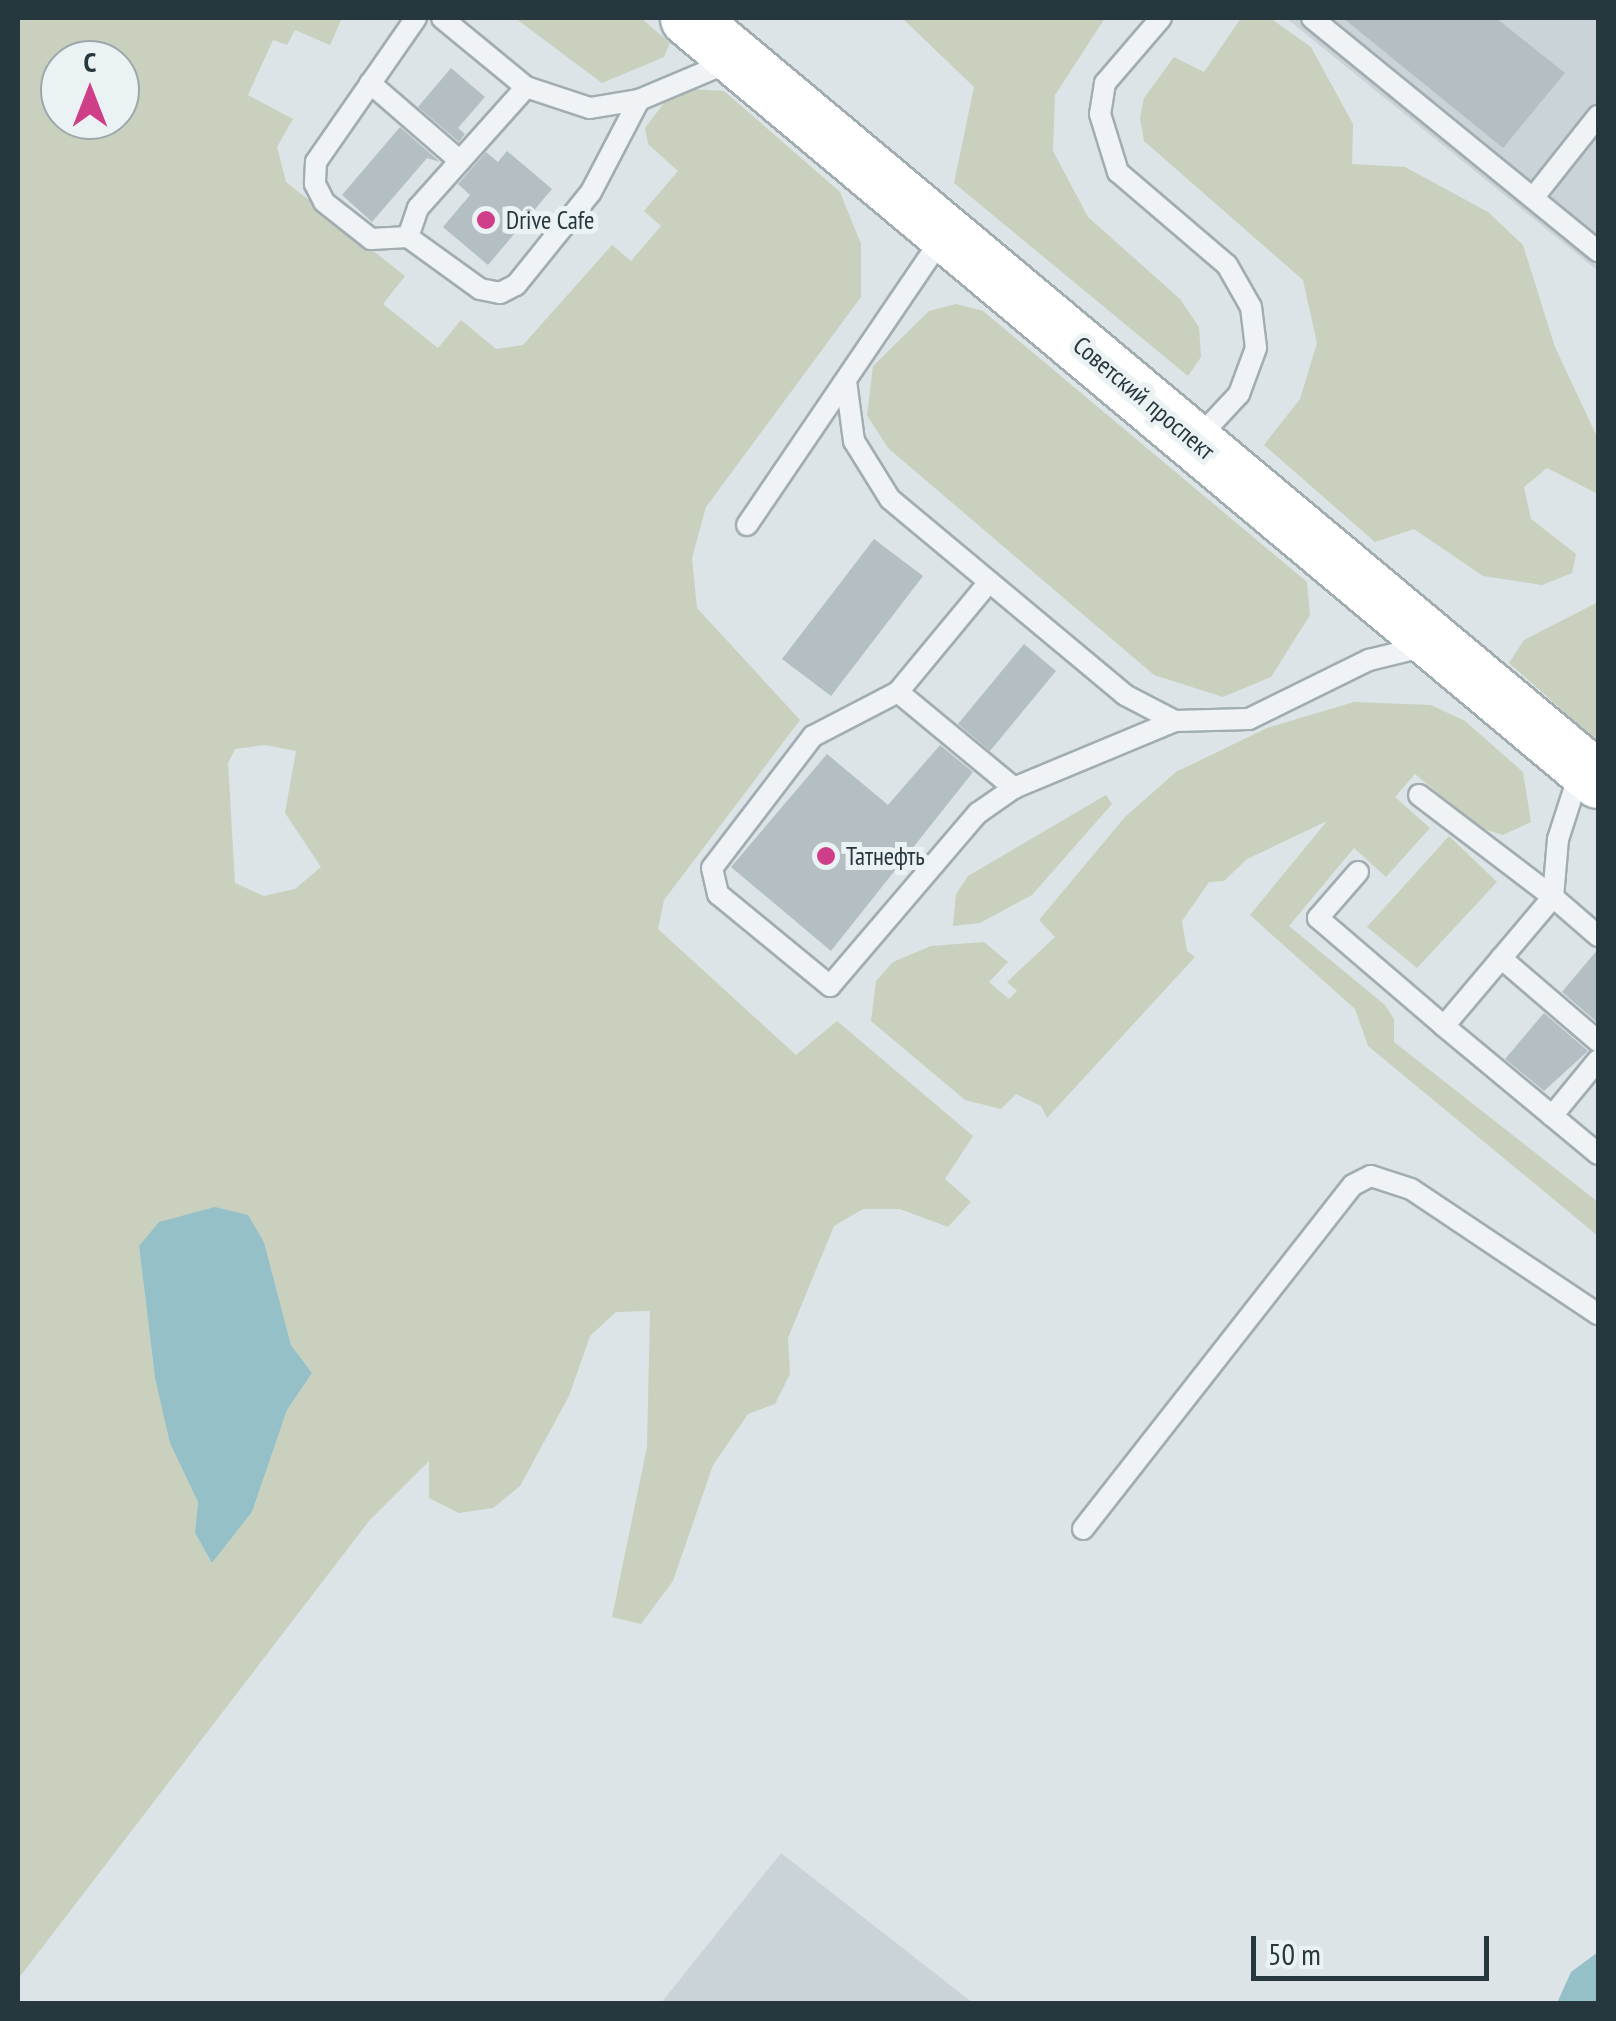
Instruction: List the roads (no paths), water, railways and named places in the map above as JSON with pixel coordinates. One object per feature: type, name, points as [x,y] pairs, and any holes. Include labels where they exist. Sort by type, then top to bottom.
[{"type":"main road","name":"Советский проспект","points":[[688,18],[1590,773]]},
{"type":"lane","points":[[416,18],[316,162],[315,184],[324,202],[371,239],[408,237],[480,289],[500,294],[516,284],[592,192],[639,100]]},
{"type":"lane","points":[[442,18],[526,86],[590,108],[639,100],[717,67],[753,72]]},
{"type":"lane","points":[[1161,18],[1105,83],[1100,114],[1118,172],[1227,265],[1251,307],[1256,348],[1239,394],[1196,441]]},
{"type":"lane","points":[[1312,18],[1598,250]]},
{"type":"lane","points":[[370,84],[460,161]]},
{"type":"lane","points":[[408,237],[418,208],[526,86]]},
{"type":"lane","points":[[1534,198],[1598,116]]},
{"type":"lane","points":[[747,525],[947,232]]},
{"type":"lane","points":[[846,380],[854,441],[890,499],[1125,695],[1175,722]]},
{"type":"lane","points":[[989,582],[898,692],[813,736],[712,868],[718,894],[830,986],[978,813],[1014,788],[1175,722],[1248,719],[1369,660],[1438,643]]},
{"type":"lane","points":[[898,692],[1014,788]]},
{"type":"lane","points":[[1444,1026],[1552,897],[1558,839],[1590,773]]},
{"type":"lane","points":[[1419,795],[1598,936]]},
{"type":"lane","points":[[1358,872],[1318,918],[1598,1154]]},
{"type":"lane","points":[[1501,958],[1598,1040]]},
{"type":"lane","points":[[1552,1116],[1598,1060]]},
{"type":"lane","points":[[1083,1530],[1353,1185],[1371,1176],[1411,1189],[1598,1314]]},
{"type":"water","points":[[215,1207],[248,1215],[264,1242],[291,1345],[312,1373],[287,1410],[252,1512],[212,1563],[195,1533],[198,1502],[170,1443],[155,1378],[139,1246],[159,1222]]},
{"type":"water","points":[[1598,1952],[1598,2003],[1557,2003],[1571,1972]]},
{"type":"place","name":"Drive Cafe","points":[[486,220]]},
{"type":"place","name":"Татнефть","points":[[826,856]]}]
